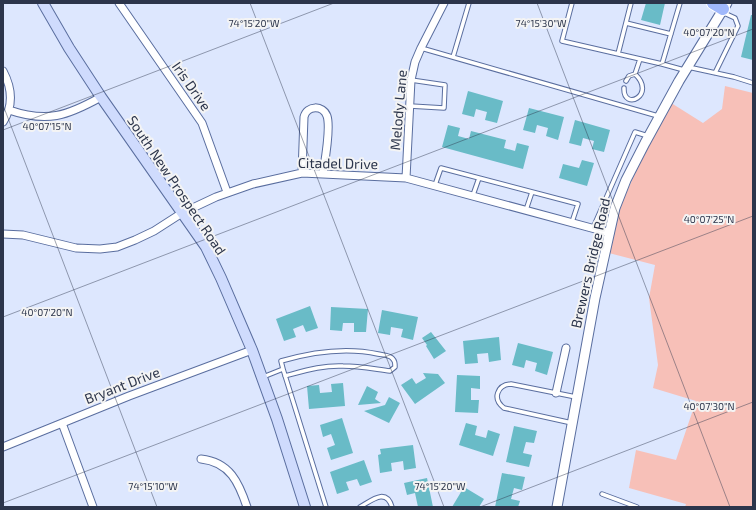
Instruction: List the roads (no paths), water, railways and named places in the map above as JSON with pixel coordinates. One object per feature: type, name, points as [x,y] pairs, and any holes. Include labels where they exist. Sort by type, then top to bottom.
[{"type":"main road","name":"South New Prospect Road","points":[[43,3],[69,48],[101,97],[209,254],[252,350],[277,419],[305,507]]},
{"type":"street","name":"Iris Drive","points":[[119,3],[202,123],[227,192]]},
{"type":"street","name":"Melody Lane","points":[[406,178],[411,80],[415,62],[442,3]]},
{"type":"street","name":"Brewers Bridge Road","points":[[557,507],[595,298],[615,208],[626,180],[649,136],[721,7]]},
{"type":"street","points":[[3,71],[11,93],[11,103],[3,122]]},
{"type":"street","points":[[9,110],[28,116],[54,116],[69,113],[101,97]]},
{"type":"street","points":[[302,173],[305,112],[316,108],[321,109],[326,114],[329,125],[323,173]]},
{"type":"street","name":"Citadel Drive","points":[[3,234],[23,235],[76,248],[100,249],[117,246],[135,240],[154,231],[182,213],[227,192],[253,184],[302,173],[406,178],[610,233]]},
{"type":"street","points":[[556,393],[566,348]]},
{"type":"street","name":"Bryant Drive","points":[[3,447],[129,396],[252,350]]},
{"type":"street","points":[[62,423],[93,507]]},
{"type":"street","points":[[202,460],[216,462],[229,472],[240,486],[247,507]]},
{"type":"lane","points":[[453,57],[469,3]]},
{"type":"lane","points":[[572,3],[562,41],[662,64],[715,73],[753,83]]},
{"type":"lane","points":[[618,54],[631,3]]},
{"type":"lane","points":[[662,64],[680,3]]},
{"type":"lane","points":[[715,73],[738,26],[735,18],[721,7]]},
{"type":"lane","points":[[626,23],[671,34]]},
{"type":"lane","points":[[421,48],[660,116]]},
{"type":"lane","points":[[635,74],[640,59]]},
{"type":"lane","points":[[626,81],[629,76],[635,74]]},
{"type":"lane","points":[[624,88],[626,97],[631,100],[636,99],[641,94],[643,88],[642,80],[635,74]]},
{"type":"lane","points":[[410,106],[444,108],[445,85],[411,80]]},
{"type":"lane","points":[[593,228],[635,132],[649,136]]},
{"type":"lane","points":[[434,185],[441,168],[578,204],[572,222]]},
{"type":"lane","points":[[473,196],[479,178]]},
{"type":"lane","points":[[526,210],[532,192]]},
{"type":"lane","points":[[285,376],[318,368],[341,366],[358,366],[390,371],[395,367],[394,360],[383,355],[357,351],[335,350],[281,361],[285,376],[326,507]]},
{"type":"lane","points":[[262,377],[283,369]]},
{"type":"lane","points":[[573,423],[504,408],[497,401],[497,394],[501,387],[506,384],[511,384],[578,397]]},
{"type":"lane","points":[[602,494],[637,507]]},
{"type":"lane","points":[[360,507],[377,497],[382,496],[390,501],[392,507]]}]
